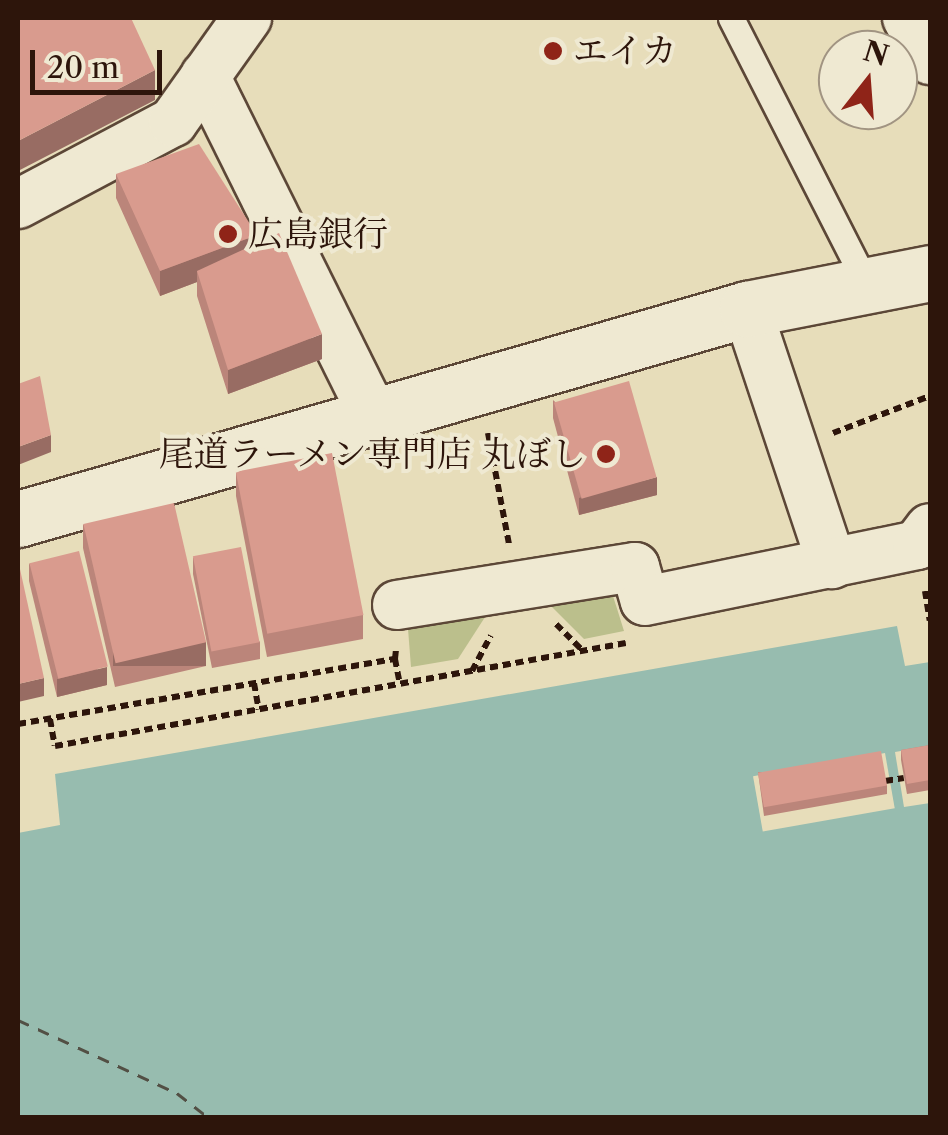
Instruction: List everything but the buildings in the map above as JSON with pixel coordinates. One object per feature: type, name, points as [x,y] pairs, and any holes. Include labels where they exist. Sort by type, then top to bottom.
[{"type":"street","points":[[18,204],[173,122],[247,18]]},
{"type":"street","points":[[907,18],[930,60]]},
{"type":"street","points":[[205,76],[372,412]]},
{"type":"street","points":[[18,519],[372,412],[747,309],[864,279],[930,273]]},
{"type":"street","points":[[747,309],[832,564]]},
{"type":"street","points":[[397,605],[635,567],[645,601],[916,545],[930,528]]},
{"type":"lane","points":[[731,18],[864,279]]},
{"type":"path","points":[[478,383],[517,586]]},
{"type":"path","points":[[793,448],[930,396]]},
{"type":"path","points":[[907,593],[924,590]]},
{"type":"path","points":[[397,605],[395,659],[400,684]]},
{"type":"path","points":[[50,719],[55,746],[635,642]]},
{"type":"path","points":[[18,724],[395,659]]},
{"type":"path","points":[[254,683],[259,710]]},
{"type":"path","points":[[885,782],[904,778]]},
{"type":"green space","points":[[608,580],[624,631],[584,639],[536,591]]},
{"type":"green space","points":[[496,600],[458,659],[411,667],[407,616]]},
{"type":"water","points":[[897,626],[905,666],[930,662],[930,1117],[18,1118],[18,833],[60,825],[55,774]]},
{"type":"pier","points":[[930,746],[930,803],[904,807],[895,752]]},
{"type":"pier","points":[[885,753],[895,808],[763,831],[753,776]]},
{"type":"ferry route","points":[[18,1020],[177,1093],[209,1118]]},
{"type":"place","name":"エイカ","points":[[553,51]]},
{"type":"place","name":"広島銀行","points":[[228,234]]},
{"type":"place","name":"尾道ラーメン専門店 丸ぼし","points":[[606,454]]}]
